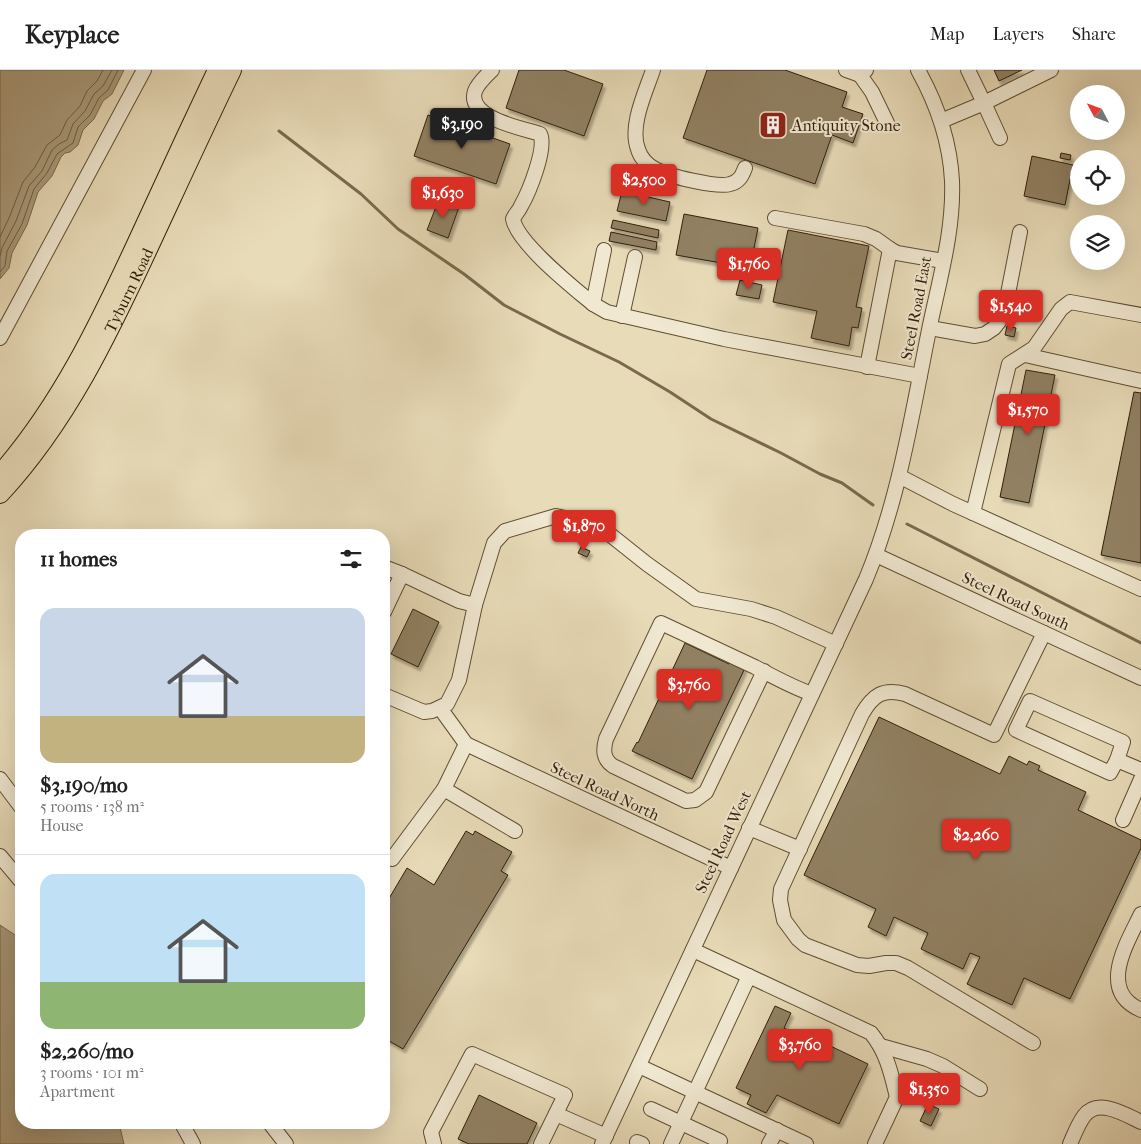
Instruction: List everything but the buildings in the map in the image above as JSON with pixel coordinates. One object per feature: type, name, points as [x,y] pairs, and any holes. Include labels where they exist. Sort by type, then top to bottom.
[{"type":"main road","name":"Tyburn Road","points":[[0,474],[56,398],[91,338],[217,70]]},
{"type":"main road","name":"Tyburn Road","points":[[0,494],[42,441],[70,400],[100,349],[114,323],[232,70]]},
{"type":"street","points":[[0,338],[144,70]]},
{"type":"street","points":[[492,70],[476,90],[474,98],[479,110],[495,119],[540,134],[542,138],[536,170],[521,206],[513,219],[514,225],[522,237],[561,277],[593,304],[607,312],[622,316],[867,367],[920,376]]},
{"type":"street","points":[[654,70],[637,117],[637,148],[645,162],[656,170],[703,183],[719,185],[730,184],[741,178],[746,168]]},
{"type":"street","points":[[846,70],[863,72],[888,126]]},
{"type":"street","name":"Steel Road East","points":[[876,555],[888,521],[899,476],[930,328],[952,205],[949,155],[941,121],[918,70]]},
{"type":"street","points":[[968,70],[1000,138]]},
{"type":"street","points":[[941,121],[984,104],[1051,70]]},
{"type":"street","points":[[775,218],[864,234],[876,239],[897,253],[943,261]]},
{"type":"street","points":[[930,328],[975,336],[985,334],[994,328],[1001,319],[1006,304],[1020,232]]},
{"type":"street","points":[[867,367],[890,249]]},
{"type":"street","points":[[593,304],[604,250]]},
{"type":"street","points":[[622,316],[635,257]]},
{"type":"street","points":[[973,513],[1009,364],[1034,348],[1061,310],[1070,302],[1141,315]]},
{"type":"street","points":[[1025,355],[1141,381]]},
{"type":"street","points":[[899,476],[973,513],[1141,589]]},
{"type":"street","points":[[390,698],[424,712],[447,704],[459,680],[475,605],[494,543],[505,531],[556,516],[598,525],[696,599],[776,617],[836,644]]},
{"type":"street","name":"Steel Road South","points":[[876,555],[1141,678]]},
{"type":"street","name":"Steel Road West","points":[[604,1140],[876,555]]},
{"type":"street","points":[[390,569],[459,601],[475,605]]},
{"type":"street","points":[[390,599],[402,574]]},
{"type":"street","points":[[764,672],[706,792],[699,798],[686,801],[613,766],[606,759],[604,754],[606,739],[661,623],[764,672],[793,687],[812,694]]},
{"type":"street","points":[[1032,1043],[908,968],[896,963],[869,966],[858,965],[805,945],[798,939],[784,920],[780,900],[782,889],[862,714],[875,696],[890,692],[906,694],[994,735],[1044,633]]},
{"type":"street","points":[[1030,701],[1123,742],[1118,760],[1110,773],[1016,730],[1030,701]]},
{"type":"street","points":[[392,859],[444,789],[466,744],[440,708]]},
{"type":"street","name":"Steel Road North","points":[[466,744],[730,868]]},
{"type":"street","points":[[1118,760],[1141,770]]},
{"type":"street","points":[[0,779],[15,799]]},
{"type":"street","points":[[1123,820],[1141,779]]},
{"type":"street","points":[[444,789],[514,831]]},
{"type":"street","points":[[750,828],[800,849]]},
{"type":"street","points":[[0,856],[15,874]]},
{"type":"street","points":[[1141,914],[1120,958],[1118,975],[1122,992],[1132,1006],[1141,1010]]},
{"type":"street","points":[[693,950],[871,1033],[881,1046],[888,1062],[897,1097],[875,1144]]},
{"type":"street","points":[[671,1144],[749,976]]},
{"type":"street","points":[[881,1046],[927,1059],[943,1066],[980,1089]]},
{"type":"street","points":[[434,1144],[431,1132],[472,1054],[565,1096],[541,1144]]},
{"type":"street","points":[[639,1066],[806,1144]]},
{"type":"street","points":[[651,1108],[720,1141]]},
{"type":"street","points":[[1070,1144],[1084,1115],[1096,1108],[1113,1110],[1141,1122]]},
{"type":"street","points":[[556,1114],[604,1140]]},
{"type":"street","points":[[185,1129],[193,1144]]},
{"type":"street","points":[[274,1129],[286,1144]]},
{"type":"street","points":[[769,1144],[777,1130]]},
{"type":"water","points":[[0,70],[124,70],[112,94],[103,101],[94,119],[83,130],[78,145],[61,157],[52,176],[38,192],[27,225],[12,253],[9,268],[0,279]]},
{"type":"water","points":[[0,925],[15,935],[15,1129],[120,1129],[124,1144],[0,1144]]},
{"type":"waterway","points":[[279,131],[361,194],[398,229],[464,274],[504,305],[619,362],[711,419],[820,474],[842,483],[873,505]]},
{"type":"waterway","points":[[907,524],[1141,643]]},
{"type":"place","name":"Antiquity Stone","points":[[773,125]]}]
